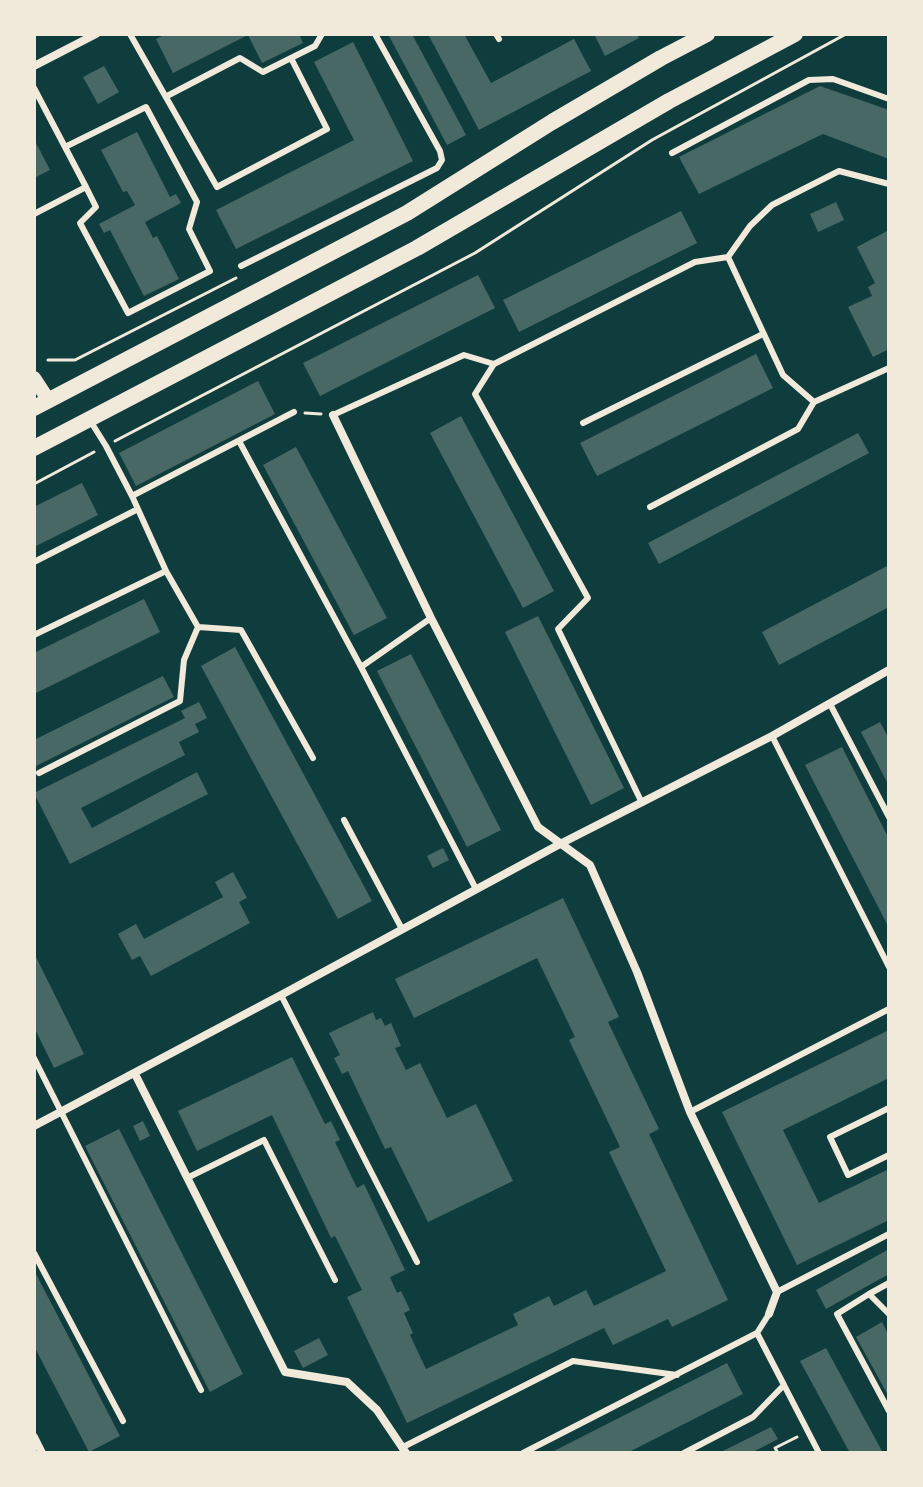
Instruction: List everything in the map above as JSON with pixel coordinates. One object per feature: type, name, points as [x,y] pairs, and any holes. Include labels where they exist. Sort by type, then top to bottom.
[{"type":"main road","points":[[42,405],[407,213],[552,122],[707,34]]},
{"type":"main road","points":[[34,448],[417,248],[669,101],[795,34]]},
{"type":"street","points":[[34,66],[96,34]]},
{"type":"street","points":[[34,378],[42,405]]},
{"type":"street","points":[[333,415],[431,618],[538,827],[590,865],[637,972],[690,1112],[777,1292],[769,1314]]},
{"type":"street","points":[[34,1126],[560,844],[772,736],[889,670]]},
{"type":"street","points":[[135,1074],[285,1372],[347,1382],[377,1410],[404,1450]]},
{"type":"street","points":[[34,1437],[42,1453]]},
{"type":"lane","points":[[130,34],[217,187],[327,129],[291,58]]},
{"type":"lane","points":[[167,96],[240,58],[263,72],[315,46],[322,34]]},
{"type":"lane","points":[[241,266],[437,168],[442,160],[440,151],[375,34]]},
{"type":"lane","points":[[672,153],[809,80],[833,79],[889,99]]},
{"type":"lane","points":[[34,88],[96,207],[80,223],[128,313],[210,271],[189,229],[197,202],[146,107],[65,147]]},
{"type":"lane","points":[[642,803],[558,629],[588,598],[475,394],[494,364],[695,262],[728,257],[750,226],[772,205],[839,171],[889,184]]},
{"type":"lane","points":[[34,214],[86,187]]},
{"type":"lane","points":[[728,257],[783,375],[814,402]]},
{"type":"lane","points":[[583,423],[763,334]]},
{"type":"lane","points":[[333,415],[464,355],[494,364]]},
{"type":"lane","points":[[650,507],[798,429],[814,402],[889,368]]},
{"type":"lane","points":[[132,496],[294,412]]},
{"type":"lane","points":[[89,419],[106,446],[166,571],[198,627]]},
{"type":"lane","points":[[239,441],[476,889]]},
{"type":"lane","points":[[34,562],[138,509]]},
{"type":"lane","points":[[34,635],[166,571]]},
{"type":"lane","points":[[361,667],[431,618]]},
{"type":"lane","points":[[198,627],[241,630],[313,758]]},
{"type":"lane","points":[[39,773],[180,701],[184,660],[198,627]]},
{"type":"lane","points":[[830,704],[889,817]]},
{"type":"lane","points":[[772,736],[889,967]]},
{"type":"lane","points":[[344,820],[402,929]]},
{"type":"lane","points":[[281,995],[417,1262]]},
{"type":"lane","points":[[690,1112],[889,1009]]},
{"type":"lane","points":[[34,1058],[201,1390]]},
{"type":"lane","points":[[889,1108],[830,1137],[848,1175],[889,1155]]},
{"type":"lane","points":[[187,1178],[264,1140],[335,1280]]},
{"type":"lane","points":[[777,1292],[889,1234]]},
{"type":"lane","points":[[34,1253],[123,1421]]},
{"type":"lane","points":[[889,1283],[837,1314],[889,1411]]},
{"type":"lane","points":[[869,1294],[889,1314]]},
{"type":"lane","points":[[523,1453],[757,1333],[769,1314]]},
{"type":"lane","points":[[757,1333],[819,1453]]},
{"type":"lane","points":[[404,1450],[573,1361],[677,1375]]},
{"type":"lane","points":[[684,1453],[753,1417],[784,1385]]},
{"type":"path","points":[[34,484],[475,253],[652,140],[846,34]]},
{"type":"path","points":[[294,412],[333,415]]},
{"type":"path","points":[[778,1453],[775,1448],[808,1431]]},
{"type":"building","points":[[166,34],[299,34],[303,43],[262,63],[248,35],[173,73],[156,39]]},
{"type":"building","points":[[388,34],[412,34],[466,135],[447,145]]},
{"type":"building","points":[[428,34],[464,34],[491,83],[574,39],[591,71],[479,130]]},
{"type":"building","points":[[594,34],[637,34],[639,38],[605,56]]},
{"type":"building","points":[[353,42],[413,161],[236,249],[216,210],[354,140],[314,62]]},
{"type":"building","points":[[104,66],[119,92],[98,104],[83,77]]},
{"type":"building","points":[[820,86],[889,110],[889,159],[823,134],[699,194],[679,157]]},
{"type":"building","points":[[137,132],[170,197],[176,194],[181,203],[145,222],[153,238],[157,236],[179,279],[144,296],[110,230],[104,233],[99,224],[135,205],[127,191],[123,192],[101,150]]},
{"type":"building","points":[[34,139],[50,170],[34,178]]},
{"type":"building","points":[[836,202],[844,220],[818,232],[810,214]]},
{"type":"building","points":[[681,211],[697,243],[519,332],[503,300]]},
{"type":"building","points":[[889,230],[889,349],[873,357],[848,307],[872,296],[868,287],[875,283],[857,247]]},
{"type":"building","points":[[478,275],[495,308],[320,396],[303,363]]},
{"type":"building","points":[[756,354],[773,388],[597,476],[580,443]]},
{"type":"building","points":[[258,381],[275,414],[136,486],[119,453]]},
{"type":"building","points":[[461,416],[554,591],[523,608],[430,433]]},
{"type":"building","points":[[858,433],[869,453],[659,564],[648,543]]},
{"type":"building","points":[[296,447],[387,618],[354,635],[263,465]]},
{"type":"building","points":[[82,483],[98,515],[34,547],[34,507]]},
{"type":"building","points":[[889,565],[889,607],[779,665],[762,632]]},
{"type":"building","points":[[144,599],[160,632],[34,694],[34,653]]},
{"type":"building","points":[[538,616],[624,788],[591,805],[505,632]]},
{"type":"building","points":[[235,647],[372,901],[338,919],[201,666]]},
{"type":"building","points":[[411,654],[501,830],[467,847],[377,671]]},
{"type":"building","points":[[163,676],[174,697],[34,767],[34,740]]},
{"type":"building","points":[[199,702],[207,718],[195,724],[199,732],[179,742],[185,755],[81,808],[92,828],[197,772],[208,794],[70,864],[34,793],[185,718],[181,711]]},
{"type":"building","points":[[880,722],[889,739],[889,786],[861,732]]},
{"type":"building","points":[[842,747],[889,839],[889,928],[805,765]]},
{"type":"building","points":[[443,848],[449,860],[433,868],[427,856]]},
{"type":"building","points":[[233,872],[247,898],[239,902],[250,923],[151,976],[140,956],[132,960],[118,934],[136,924],[144,939],[223,897],[215,882]]},
{"type":"building","points":[[563,898],[619,1017],[608,1022],[659,1129],[649,1134],[728,1300],[672,1327],[668,1319],[613,1345],[604,1328],[407,1423],[347,1297],[362,1290],[335,1236],[331,1238],[272,1115],[197,1151],[178,1111],[292,1057],[325,1124],[331,1121],[340,1140],[335,1142],[357,1188],[364,1184],[405,1270],[390,1277],[410,1310],[404,1313],[413,1333],[410,1335],[426,1369],[518,1325],[513,1314],[549,1296],[554,1306],[586,1290],[594,1306],[666,1271],[609,1152],[620,1147],[569,1040],[575,1037],[537,958],[414,1018],[395,979]]},
{"type":"building","points":[[34,953],[84,1054],[54,1068],[34,1027]]},
{"type":"building","points":[[373,1012],[376,1020],[381,1018],[385,1026],[391,1023],[401,1046],[395,1048],[406,1070],[420,1063],[447,1118],[476,1104],[513,1181],[428,1222],[391,1147],[385,1149],[348,1071],[342,1074],[334,1058],[340,1055],[329,1033]]},
{"type":"building","points":[[889,1030],[889,1078],[783,1130],[819,1203],[889,1169],[889,1220],[797,1265],[722,1112]]},
{"type":"building","points":[[143,1121],[150,1136],[140,1141],[133,1126]]},
{"type":"building","points":[[119,1129],[243,1374],[210,1392],[85,1146]]},
{"type":"building","points":[[889,1249],[889,1274],[826,1309],[816,1290]]},
{"type":"building","points":[[34,1270],[120,1436],[89,1452],[34,1346]]},
{"type":"building","points":[[882,1322],[889,1336],[889,1397],[856,1337]]},
{"type":"building","points":[[319,1338],[328,1355],[303,1368],[294,1351]]},
{"type":"building","points":[[826,1348],[883,1453],[850,1453],[800,1361]]},
{"type":"building","points":[[727,1363],[743,1394],[627,1453],[550,1453]]},
{"type":"building","points":[[771,1427],[778,1439],[751,1453],[719,1453]]}]
